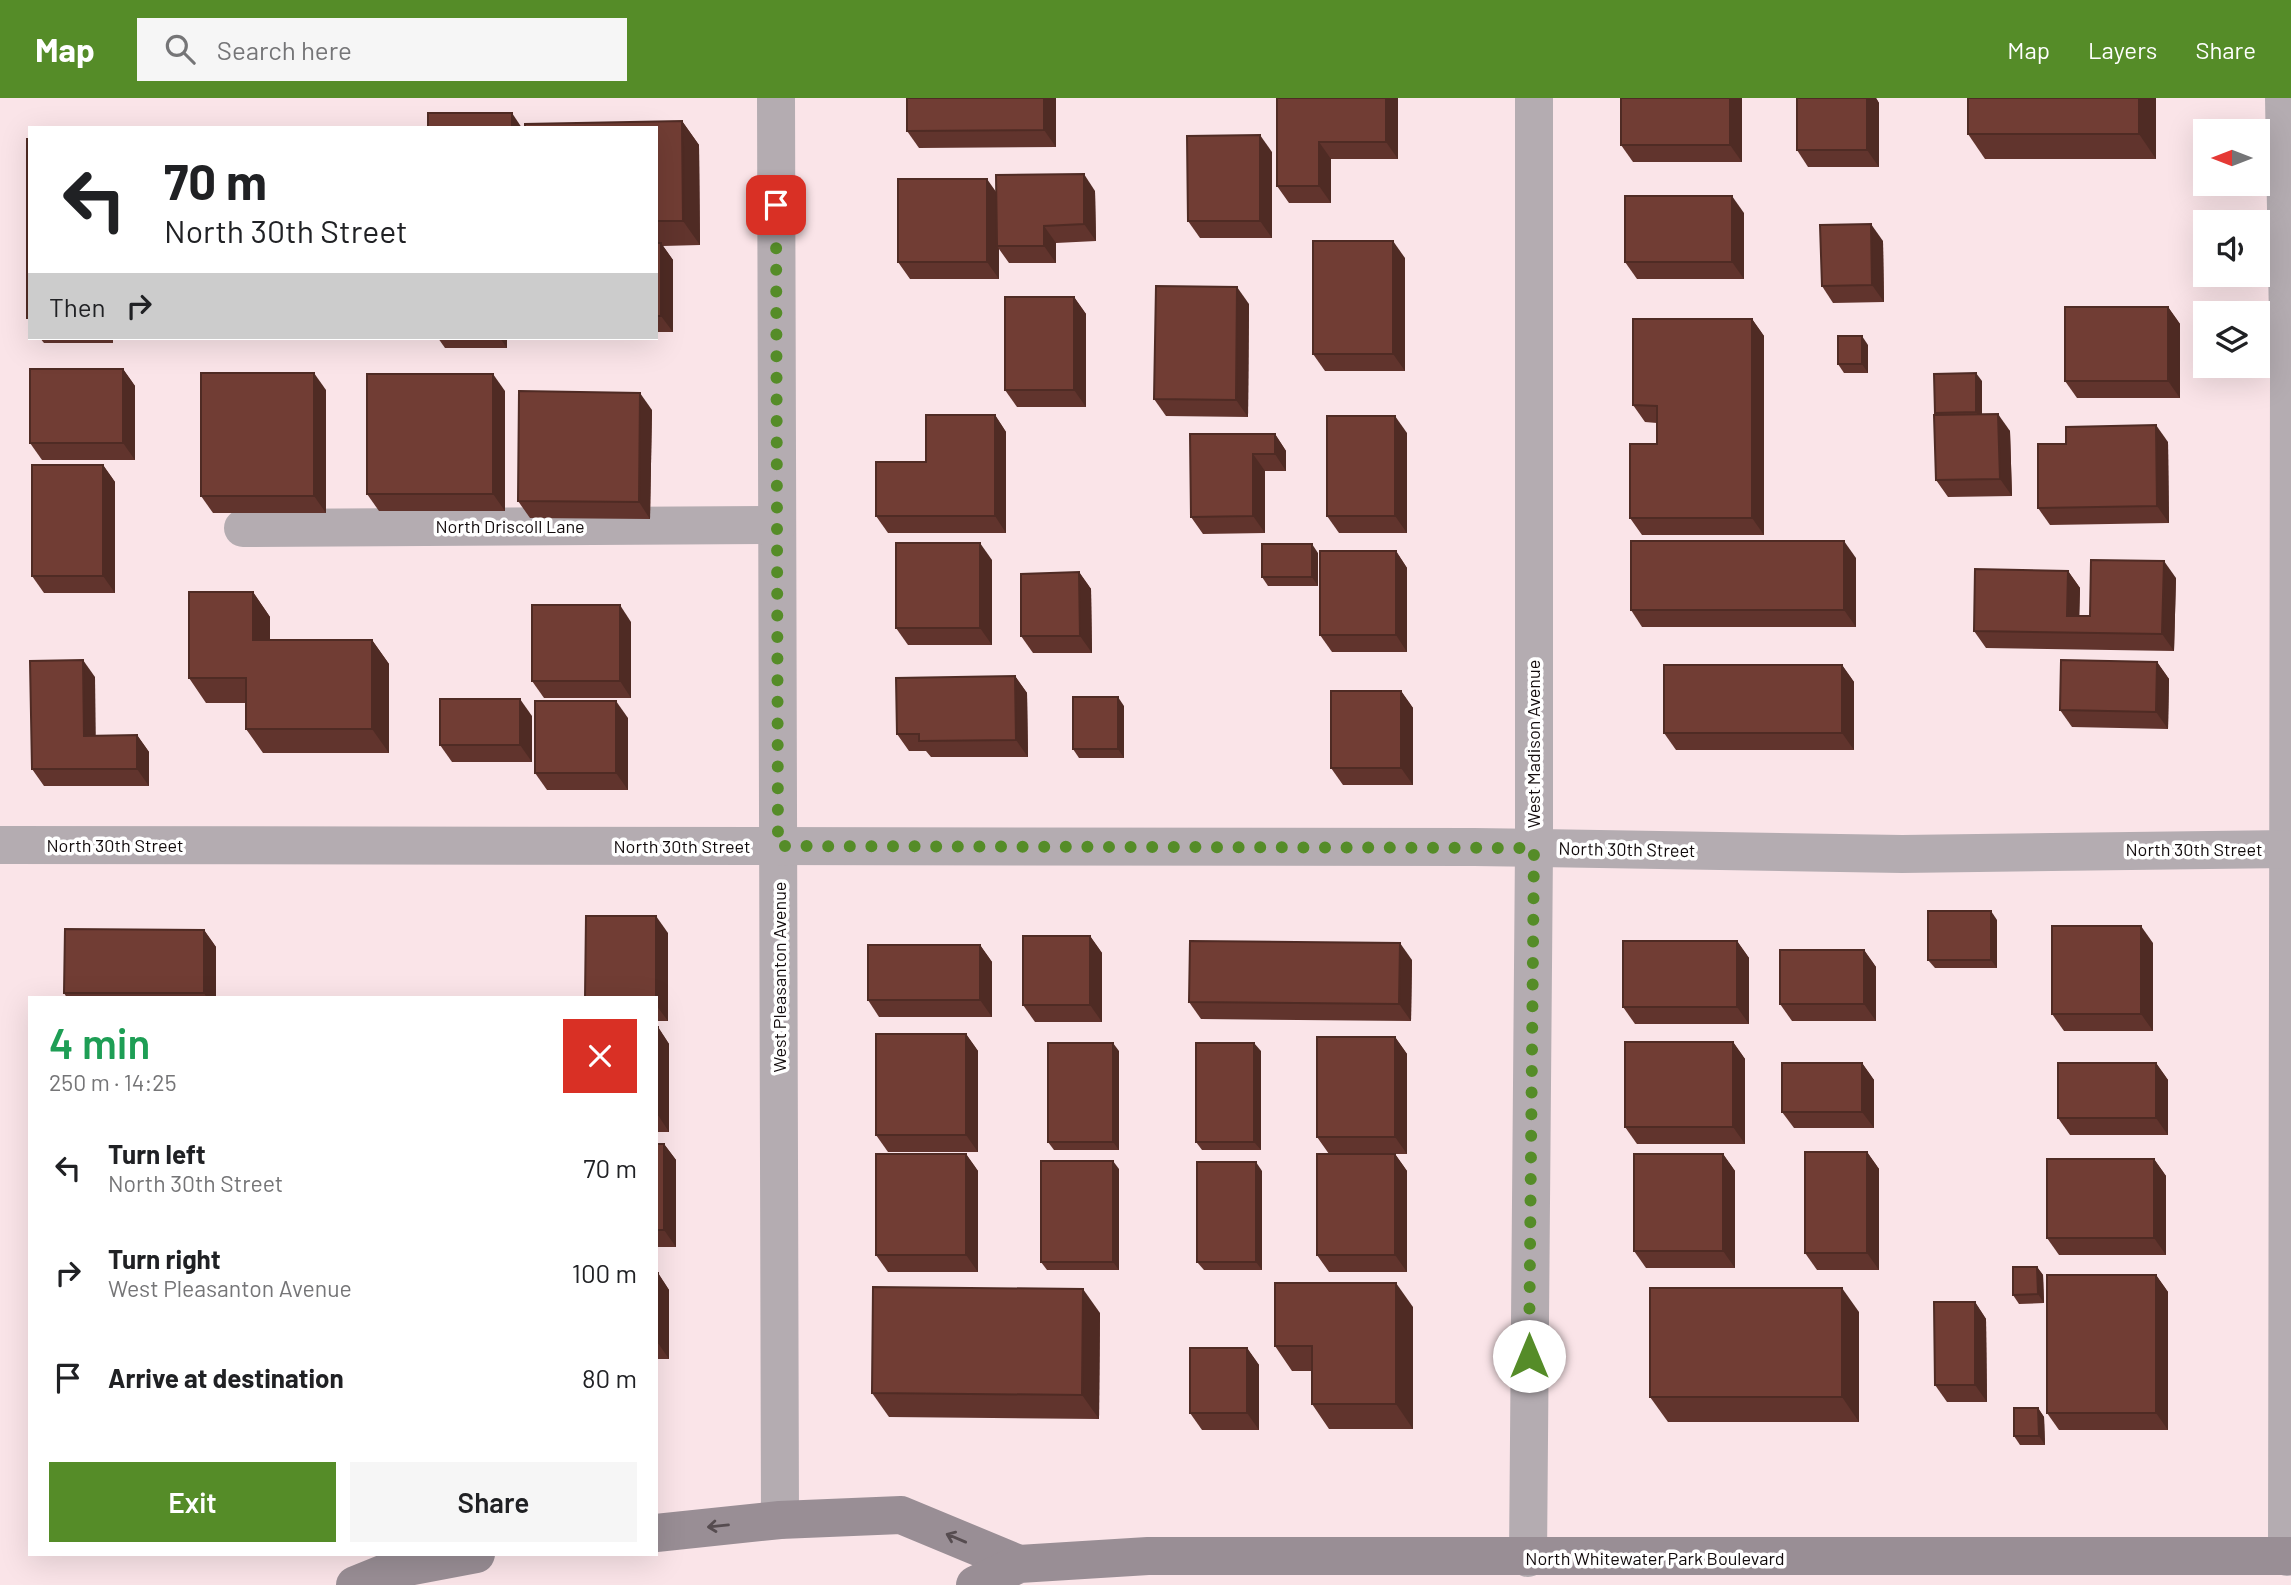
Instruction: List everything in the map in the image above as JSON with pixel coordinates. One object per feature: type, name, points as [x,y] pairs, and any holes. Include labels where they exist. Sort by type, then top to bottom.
[{"type":"street","name":"West Pleasanton Avenue","points":[[776,98],[780,1520]]},
{"type":"street","name":"West Madison Avenue","points":[[1528,1559],[1534,848],[1534,98]]},
{"type":"street","points":[[2284,98],[2289,374],[2289,1557]]},
{"type":"street","name":"North Driscoll Lane","points":[[243,528],[778,525]]},
{"type":"street","name":"North 30th Street","points":[[0,845],[1534,848],[1902,853],[2288,849]]},
{"type":"street","name":"North Whitewater Park Boulevard","points":[[658,1533],[780,1520],[901,1515],[1018,1564]]},
{"type":"street","points":[[355,1585],[392,1570],[466,1556]]},
{"type":"street","name":"North Whitewater Park Boulevard","points":[[975,1585],[1018,1564],[1148,1556],[1528,1559],[2289,1557]]},
{"type":"building","points":[[907,98],[1044,98],[1044,130],[907,131]]},
{"type":"building","points":[[1277,98],[1386,98],[1386,142],[1319,142],[1319,186],[1277,186]]},
{"type":"building","points":[[1621,98],[1730,98],[1730,145],[1621,145]]},
{"type":"building","points":[[1797,98],[1867,98],[1867,150],[1797,150]]},
{"type":"building","points":[[1968,98],[2139,98],[2139,134],[1968,134]]},
{"type":"building","points":[[428,113],[512,113],[512,126],[428,126]]},
{"type":"building","points":[[682,121],[683,221],[658,221],[658,126],[525,124]]},
{"type":"building","points":[[1260,135],[1260,221],[1188,221],[1187,136]]},
{"type":"building","points":[[27,139],[28,139],[28,318]]},
{"type":"building","points":[[1084,174],[1084,224],[1044,226],[1044,246],[997,246],[996,175]]},
{"type":"building","points":[[898,179],[987,179],[987,262],[898,262]]},
{"type":"building","points":[[1625,196],[1732,196],[1732,262],[1625,262]]},
{"type":"building","points":[[1871,224],[1872,285],[1822,286],[1820,225]]},
{"type":"building","points":[[1313,241],[1393,241],[1393,354],[1313,354]]},
{"type":"building","points":[[658,243],[661,243],[661,316],[658,316]]},
{"type":"building","points":[[1156,286],[1237,287],[1236,400],[1154,399]]},
{"type":"building","points":[[1005,297],[1074,297],[1074,390],[1005,390]]},
{"type":"building","points":[[2065,307],[2168,307],[2168,381],[2065,381]]},
{"type":"building","points":[[1633,319],[1752,319],[1752,518],[1630,518],[1630,444],[1657,444],[1657,406],[1633,405]]},
{"type":"building","points":[[1838,336],[1862,336],[1862,364],[1838,364]]},
{"type":"building","points":[[30,369],[123,369],[123,443],[30,443]]},
{"type":"building","points":[[201,373],[314,373],[314,496],[201,496]]},
{"type":"building","points":[[1976,373],[1976,412],[1935,413],[1934,374]]},
{"type":"building","points":[[367,374],[493,374],[493,494],[367,494]]},
{"type":"building","points":[[519,391],[640,393],[639,502],[518,501]]},
{"type":"building","points":[[1998,414],[2000,479],[1936,480],[1934,415]]},
{"type":"building","points":[[926,415],[995,415],[995,516],[876,516],[876,462],[926,462]]},
{"type":"building","points":[[1327,416],[1395,416],[1395,516],[1327,516]]},
{"type":"building","points":[[2156,425],[2157,506],[2038,508],[2038,444],[2066,444],[2066,427]]},
{"type":"building","points":[[1190,434],[1275,434],[1275,454],[1253,454],[1253,516],[1191,517]]},
{"type":"building","points":[[32,465],[103,465],[103,576],[32,576]]},
{"type":"building","points":[[1631,541],[1844,541],[1844,610],[1631,610]]},
{"type":"building","points":[[896,543],[980,543],[980,628],[896,628]]},
{"type":"building","points":[[1262,544],[1312,544],[1312,577],[1262,577]]},
{"type":"building","points":[[1320,551],[1396,551],[1396,635],[1320,635]]},
{"type":"building","points":[[2091,560],[2164,561],[2162,634],[1974,631],[1975,569],[2068,571],[2067,616],[2090,616]]},
{"type":"building","points":[[1079,572],[1080,636],[1021,636],[1021,574]]},
{"type":"building","points":[[189,592],[253,592],[253,640],[372,640],[372,729],[246,729],[246,678],[189,678]]},
{"type":"building","points":[[532,605],[620,605],[620,681],[532,681]]},
{"type":"building","points":[[83,660],[84,736],[137,735],[137,769],[32,769],[30,661]]},
{"type":"building","points":[[2061,660],[2157,662],[2156,712],[2060,710]]},
{"type":"building","points":[[1664,665],[1842,665],[1842,733],[1664,733]]},
{"type":"building","points":[[1015,676],[1016,740],[919,741],[919,734],[897,734],[896,678]]},
{"type":"building","points":[[1331,691],[1401,691],[1401,768],[1331,768]]},
{"type":"building","points":[[1073,697],[1118,697],[1118,749],[1073,749]]},
{"type":"building","points":[[440,699],[520,699],[520,745],[440,745]]},
{"type":"building","points":[[535,701],[616,701],[616,773],[535,773]]},
{"type":"building","points":[[1928,911],[1991,911],[1991,960],[1928,960]]},
{"type":"building","points":[[586,916],[656,916],[656,996],[585,996]]},
{"type":"building","points":[[2052,926],[2141,926],[2141,1014],[2052,1014]]},
{"type":"building","points":[[65,929],[204,930],[204,993],[64,993]]},
{"type":"building","points":[[1023,936],[1090,936],[1090,1005],[1023,1005]]},
{"type":"building","points":[[1190,941],[1400,943],[1399,1004],[1189,1002]]},
{"type":"building","points":[[1623,941],[1737,941],[1737,1007],[1623,1007]]},
{"type":"building","points":[[868,945],[980,945],[980,1000],[868,1000]]},
{"type":"building","points":[[1780,950],[1864,950],[1864,1004],[1780,1004]]},
{"type":"building","points":[[876,1034],[966,1034],[966,1135],[876,1135]]},
{"type":"building","points":[[1317,1037],[1395,1037],[1395,1137],[1317,1137]]},
{"type":"building","points":[[1625,1042],[1733,1042],[1733,1127],[1625,1127]]},
{"type":"building","points":[[1048,1043],[1113,1043],[1113,1142],[1048,1142]]},
{"type":"building","points":[[1196,1043],[1254,1043],[1254,1142],[1196,1142]]},
{"type":"building","points":[[1782,1063],[1862,1063],[1862,1112],[1782,1112]]},
{"type":"building","points":[[2058,1063],[2156,1063],[2156,1118],[2058,1118]]},
{"type":"building","points":[[658,1144],[664,1144],[664,1230],[658,1230]]},
{"type":"building","points":[[1805,1152],[1867,1152],[1867,1253],[1805,1253]]},
{"type":"building","points":[[876,1154],[966,1154],[966,1255],[876,1255]]},
{"type":"building","points":[[1317,1154],[1395,1154],[1395,1255],[1317,1255]]},
{"type":"building","points":[[1634,1154],[1723,1154],[1723,1251],[1634,1251]]},
{"type":"building","points":[[2047,1159],[2154,1159],[2154,1238],[2047,1238]]},
{"type":"building","points":[[1041,1161],[1113,1161],[1113,1262],[1041,1262]]},
{"type":"building","points":[[1197,1162],[1256,1162],[1256,1262],[1197,1262]]},
{"type":"building","points":[[2013,1267],[2037,1267],[2038,1294],[2013,1295]]},
{"type":"building","points":[[2047,1275],[2156,1275],[2156,1413],[2047,1413]]},
{"type":"building","points":[[1275,1283],[1396,1283],[1396,1404],[1312,1404],[1312,1346],[1275,1346]]},
{"type":"building","points":[[873,1287],[1083,1289],[1082,1395],[872,1393]]},
{"type":"building","points":[[1650,1288],[1842,1288],[1842,1397],[1650,1397]]},
{"type":"building","points":[[1934,1302],[1975,1302],[1975,1385],[1935,1385]]},
{"type":"building","points":[[1190,1348],[1247,1348],[1247,1413],[1190,1413]]},
{"type":"building","points":[[2014,1408],[2038,1408],[2039,1436],[2014,1436]]},
{"type":"route","points":[[776,205],[778,846],[1534,848],[1529,1356]]}]
